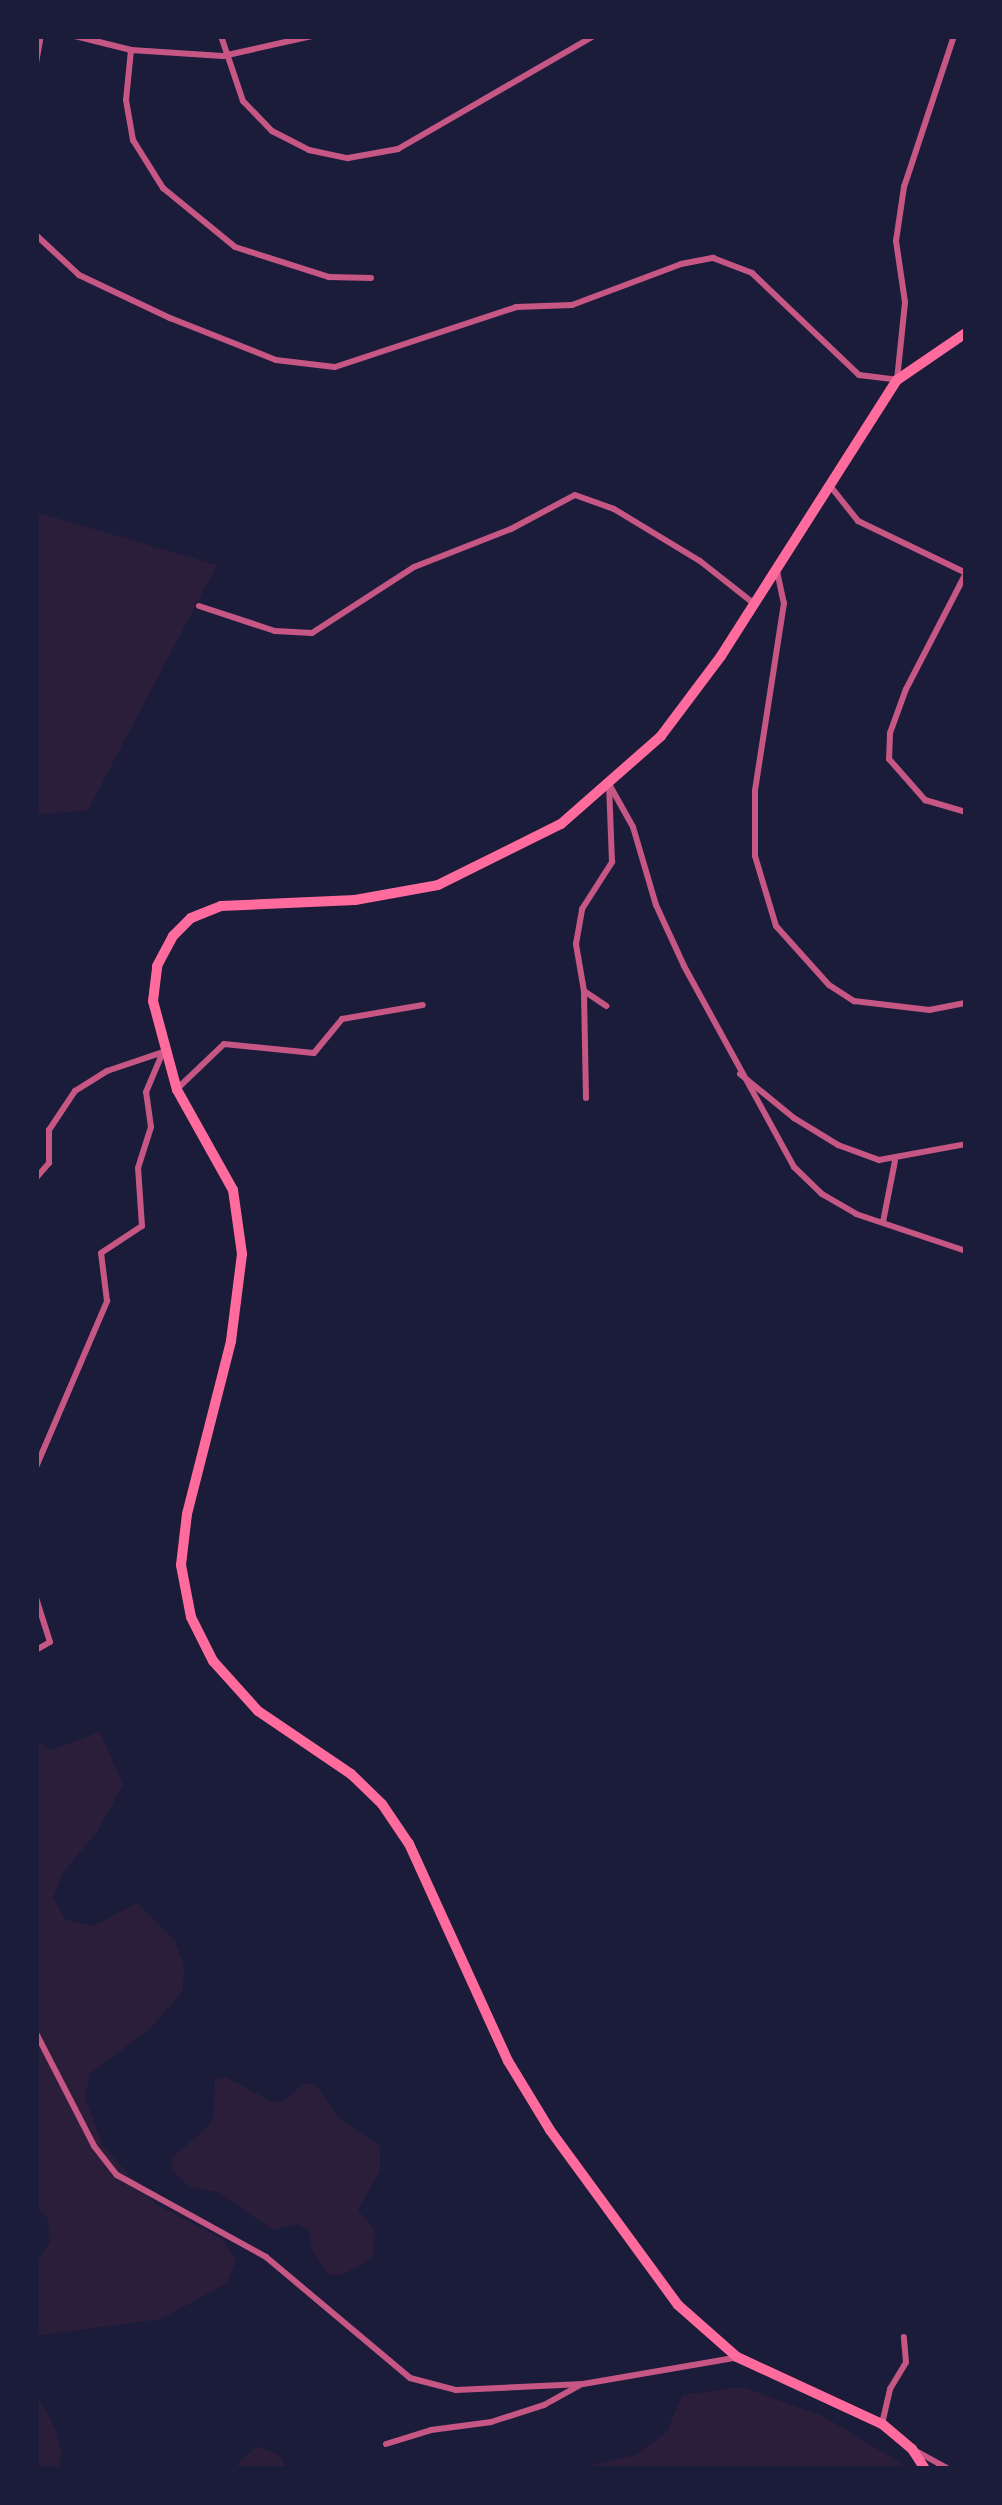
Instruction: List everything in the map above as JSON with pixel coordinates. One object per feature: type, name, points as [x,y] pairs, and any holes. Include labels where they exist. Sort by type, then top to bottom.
[{"type":"highway","points":[[925,2469],[912,2449],[882,2425],[737,2357],[678,2305],[550,2130],[474,1995],[409,1844],[382,1804],[351,1774],[258,1711],[212,1661],[191,1617],[181,1565],[187,1514],[231,1341],[242,1254],[233,1190],[176,1090],[153,1001],[157,966],[173,935],[191,917],[221,906],[355,900],[438,885],[561,824],[662,736],[777,571],[897,380],[966,333]]},
{"type":"street","points":[[36,63],[41,36]]},
{"type":"street","points":[[75,36],[131,50],[224,56],[312,36]]},
{"type":"street","points":[[221,36],[243,101],[272,131],[309,150],[348,158],[398,149],[464,116],[593,36]]},
{"type":"street","points":[[36,235],[80,275],[170,318],[276,360],[335,368],[516,307],[572,305],[681,264],[713,258],[752,273],[859,375],[897,380],[905,302],[896,242],[904,187],[953,36]]},
{"type":"street","points":[[131,50],[126,100],[134,140],[163,188],[235,247],[329,277],[371,278]]},
{"type":"street","points":[[831,487],[858,521],[966,573],[906,689],[890,733],[889,759],[926,800],[966,812]]},
{"type":"street","points":[[199,606],[275,631],[312,633],[414,567],[511,530],[575,495],[614,509],[700,561],[755,604]]},
{"type":"street","points":[[777,571],[784,603],[755,791],[755,856],[776,926],[829,985],[854,1001],[929,1010],[966,1003]]},
{"type":"street","points":[[586,1097],[584,991],[576,944],[582,909],[612,862],[609,784]]},
{"type":"street","points":[[609,784],[632,826],[656,905],[737,1071],[794,1167],[822,1194],[883,1224],[966,1251]]},
{"type":"street","points":[[584,991],[606,1006]]},
{"type":"street","points":[[176,1090],[224,1044],[238,1041],[314,1053],[342,1019],[423,1005]]},
{"type":"street","points":[[36,1178],[50,1163],[49,1130],[75,1091],[106,1071],[163,1052]]},
{"type":"street","points":[[36,1467],[74,1390],[107,1301],[101,1253],[142,1226],[138,1168],[152,1127],[146,1092],[163,1052]]},
{"type":"street","points":[[737,1071],[794,1118],[838,1145],[896,1161],[966,1144]]},
{"type":"street","points":[[883,1224],[896,1161]]},
{"type":"street","points":[[36,1598],[50,1642],[36,1650]]},
{"type":"street","points":[[36,2033],[94,2146],[117,2175],[266,2258],[410,2378],[456,2390],[584,2384],[737,2357]]},
{"type":"street","points":[[882,2425],[890,2389],[906,2362],[904,2337]]},
{"type":"street","points":[[386,2444],[431,2430],[491,2422],[544,2405],[584,2384]]},
{"type":"street","points":[[912,2449],[949,2469]]},
{"type":"shaded area","points":[[36,512],[217,565],[88,810],[36,815]]},
{"type":"shaded area","points":[[100,1732],[123,1785],[97,1832],[62,1874],[53,1898],[66,1920],[93,1926],[137,1903],[175,1941],[184,1965],[183,1991],[150,2029],[90,2073],[85,2098],[103,2146],[156,2204],[222,2239],[236,2259],[227,2283],[161,2319],[36,2336],[36,2262],[50,2242],[48,2219],[36,2207],[36,1739],[51,1750]]},
{"type":"shaded area","points":[[226,2077],[272,2102],[283,2101],[304,2083],[316,2085],[338,2117],[380,2146],[380,2171],[358,2210],[375,2230],[373,2255],[364,2263],[341,2275],[328,2274],[313,2253],[308,2228],[296,2224],[273,2230],[217,2192],[191,2188],[171,2170],[172,2157],[213,2119],[215,2079]]},
{"type":"shaded area","points":[[742,2387],[823,2416],[910,2469],[575,2469],[635,2455],[667,2432],[682,2395]]},
{"type":"shaded area","points":[[36,2394],[55,2427],[62,2453],[58,2469],[36,2469]]},
{"type":"shaded area","points":[[257,2446],[280,2456],[288,2469],[233,2469]]}]
